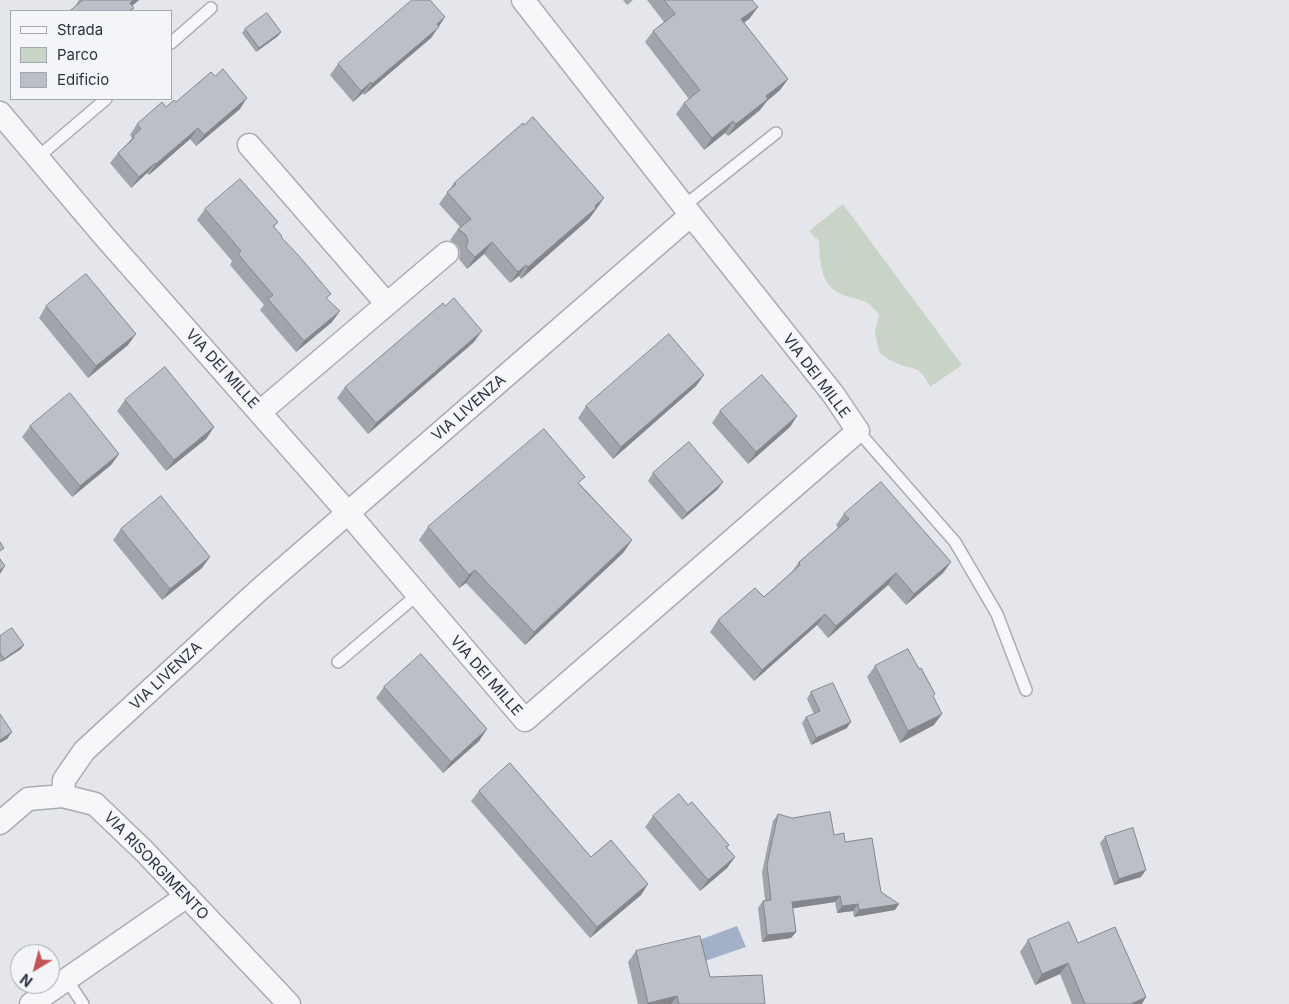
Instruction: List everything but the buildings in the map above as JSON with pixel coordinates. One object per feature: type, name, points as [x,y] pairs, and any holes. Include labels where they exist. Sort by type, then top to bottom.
[{"type":"street","points":[[523,0],[688,211]]},
{"type":"street","name":"VIA DEI MILLE","points":[[0,112],[104,236],[348,513],[524,720],[858,432],[833,394],[688,211]]},
{"type":"street","points":[[249,145],[387,304]]},
{"type":"street","name":"VIA LIVENZA","points":[[62,796],[64,780],[84,751],[259,590],[688,211]]},
{"type":"street","points":[[260,412],[447,253]]},
{"type":"street","name":"VIA RISORGIMENTO","points":[[0,823],[28,799],[62,796],[95,804],[144,851],[289,1004]]},
{"type":"street","points":[[31,1004],[187,896]]},
{"type":"lane","points":[[172,42],[211,8]]},
{"type":"lane","points":[[38,158],[105,100]]},
{"type":"lane","points":[[688,211],[776,133]]},
{"type":"lane","points":[[858,432],[955,542],[996,614],[1026,690]]},
{"type":"lane","points":[[338,662],[417,595]]},
{"type":"lane","points":[[66,980],[83,1004]]},
{"type":"green space","points":[[843,204],[962,365],[930,387],[926,379],[918,371],[890,360],[879,352],[875,332],[879,315],[870,304],[839,293],[828,284],[822,270],[819,241],[809,231]]},
{"type":"water","points":[[737,926],[746,947],[702,962],[694,942]]}]
